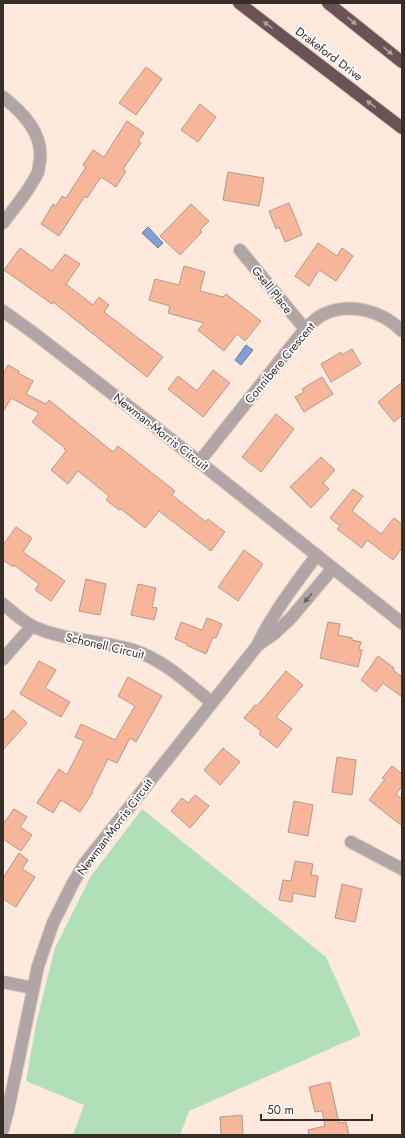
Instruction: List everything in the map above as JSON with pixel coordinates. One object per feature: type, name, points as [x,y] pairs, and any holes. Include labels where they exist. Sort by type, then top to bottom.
[{"type":"highway","name":"Drakeford Drive","points":[[239,3],[402,128]]},
{"type":"highway","points":[[328,3],[402,62]]},
{"type":"street","points":[[3,97],[19,110],[32,126],[41,153],[38,171],[30,187],[3,223]]},
{"type":"street","name":"Gsell Place","points":[[240,250],[305,329]]},
{"type":"street","name":"Connibere Crescent","points":[[199,462],[310,323],[324,314],[341,309],[360,309],[378,314],[395,324],[402,331]]},
{"type":"street","name":"Newman-Morris Circuit","points":[[3,311],[35,334],[199,462],[402,623]]},
{"type":"street","name":"Newman-Morris Circuit","points":[[3,1129],[38,966],[53,923],[73,883],[86,863],[257,646],[264,630],[316,555]]},
{"type":"street","name":"Newman-Morris Circuit","points":[[257,646],[275,633],[291,618],[333,568]]},
{"type":"street","name":"Schonell Circuit","points":[[3,604],[22,620],[32,626],[53,634],[133,650],[153,658],[212,702]]},
{"type":"street","points":[[3,659],[32,626]]},
{"type":"street","points":[[351,842],[402,869]]},
{"type":"street","points":[[3,982],[33,988]]},
{"type":"green space","points":[[142,809],[326,957],[361,1035],[189,1111],[180,1135],[73,1135],[84,1105],[26,1081],[36,1024],[55,948],[91,876]]},
{"type":"water","points":[[148,227],[163,243],[158,248],[142,233]]},
{"type":"water","points":[[246,345],[253,350],[241,365],[235,360]]},
{"type":"building","points":[[146,67],[162,79],[136,115],[119,103]]},
{"type":"building","points":[[200,104],[216,117],[198,142],[181,130]]},
{"type":"building","points":[[127,121],[144,133],[138,141],[141,143],[123,169],[126,171],[116,187],[101,177],[87,198],[85,196],[59,236],[41,224],[53,204],[56,206],[62,196],[66,198],[86,167],[83,165],[93,150],[104,157]]},
{"type":"building","points":[[228,172],[264,178],[259,206],[223,200]]},
{"type":"building","points":[[289,203],[302,235],[285,242],[279,227],[276,229],[269,211]]},
{"type":"building","points":[[191,204],[209,221],[200,230],[202,232],[180,255],[160,236]]},
{"type":"building","points":[[318,243],[337,256],[342,248],[353,256],[336,281],[319,270],[309,286],[295,276]]},
{"type":"building","points":[[20,248],[52,271],[65,254],[80,264],[66,284],[93,305],[99,297],[109,305],[104,312],[163,357],[147,377],[53,302],[52,304],[4,270]]},
{"type":"building","points":[[184,266],[205,272],[200,291],[223,297],[226,294],[261,321],[245,341],[237,334],[224,351],[198,330],[204,323],[168,313],[170,306],[149,300],[155,279],[179,285]]},
{"type":"building","points":[[352,349],[361,364],[331,382],[321,364],[341,352],[342,355]]},
{"type":"building","points":[[8,365],[19,371],[18,373],[33,381],[26,394],[46,404],[49,400],[113,452],[118,446],[175,491],[172,495],[206,522],[208,519],[225,532],[211,551],[159,511],[145,528],[121,509],[119,510],[106,500],[109,496],[78,471],[68,484],[51,470],[66,451],[64,449],[65,448],[32,422],[39,413],[11,398],[3,412],[3,374]]},
{"type":"building","points":[[213,370],[230,383],[203,417],[168,389],[178,376],[197,391]]},
{"type":"building","points":[[322,377],[333,394],[304,412],[295,397],[304,392],[302,389]]},
{"type":"building","points":[[402,382],[402,415],[394,422],[378,402]]},
{"type":"building","points":[[276,414],[294,429],[261,472],[242,457]]},
{"type":"building","points":[[321,457],[335,470],[323,483],[329,489],[311,508],[290,487]]},
{"type":"building","points":[[353,489],[363,496],[352,511],[381,534],[394,518],[402,524],[402,548],[393,560],[367,540],[362,548],[337,529],[340,526],[330,518]]},
{"type":"building","points":[[16,527],[32,538],[23,552],[65,581],[51,601],[35,590],[39,584],[14,565],[13,567],[3,560],[3,545]]},
{"type":"building","points":[[244,550],[263,564],[238,601],[218,587]]},
{"type":"building","points":[[86,579],[106,584],[100,615],[79,611]]},
{"type":"building","points":[[138,584],[156,588],[152,607],[157,608],[154,620],[131,615]]},
{"type":"building","points":[[207,618],[222,624],[216,638],[213,637],[206,654],[175,639],[181,622],[202,630]]},
{"type":"building","points":[[328,622],[340,624],[338,635],[352,638],[352,640],[361,642],[359,649],[362,650],[358,667],[320,658]]},
{"type":"building","points":[[378,656],[394,668],[393,670],[402,677],[402,697],[383,683],[376,692],[361,680]]},
{"type":"building","points":[[39,661],[56,670],[45,688],[70,702],[61,717],[20,694]]},
{"type":"building","points":[[286,671],[303,685],[276,717],[292,729],[277,748],[259,734],[261,731],[244,718],[255,705],[257,706]]},
{"type":"building","points":[[128,677],[162,696],[136,742],[130,738],[117,763],[108,759],[92,791],[93,792],[80,812],[61,800],[53,813],[37,803],[59,769],[67,775],[84,741],[75,737],[81,724],[115,740],[135,706],[118,696]]},
{"type":"building","points":[[13,710],[27,723],[3,750],[3,721]]},
{"type":"building","points":[[223,748],[240,762],[220,785],[204,770]]},
{"type":"building","points":[[337,757],[356,760],[352,795],[332,792]]},
{"type":"building","points":[[392,766],[402,774],[402,786],[396,794],[402,799],[402,826],[369,800],[385,779],[382,778]]},
{"type":"building","points":[[195,795],[209,806],[190,828],[171,811],[182,798],[188,803]]},
{"type":"building","points":[[294,801],[313,805],[308,836],[288,832]]},
{"type":"building","points":[[14,809],[27,817],[20,827],[32,835],[21,851],[3,839],[3,824]]},
{"type":"building","points":[[19,853],[28,860],[22,869],[35,877],[16,907],[3,899],[3,878]]},
{"type":"building","points":[[295,861],[313,864],[311,875],[318,876],[315,897],[293,893],[292,902],[279,900],[283,880],[291,881]]},
{"type":"building","points":[[342,884],[362,889],[355,922],[335,918]]},
{"type":"building","points":[[330,1082],[339,1123],[346,1122],[349,1135],[309,1135],[308,1130],[325,1126],[322,1111],[315,1112],[309,1087]]},
{"type":"building","points":[[242,1115],[243,1135],[221,1135],[220,1117]]}]
